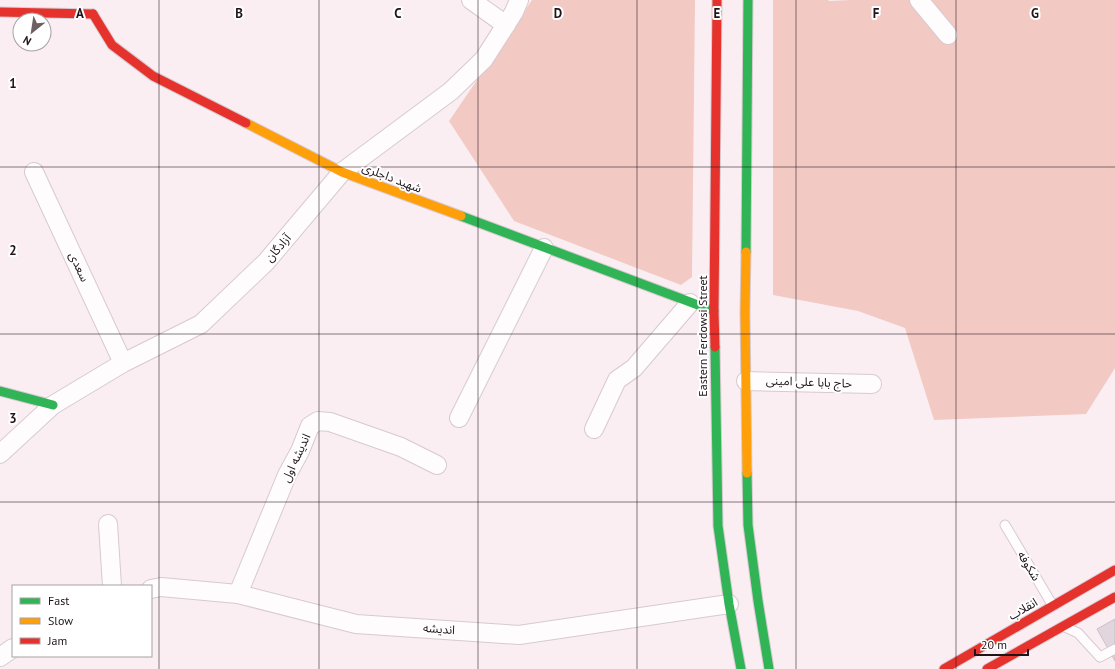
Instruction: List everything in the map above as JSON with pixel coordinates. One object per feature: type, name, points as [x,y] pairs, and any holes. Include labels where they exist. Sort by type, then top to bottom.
[{"type":"main road","name":"Eastern Ferdowsi Street","points":[[717,0],[720,57],[714,311],[718,526],[729,604],[741,669]]},
{"type":"main road","points":[[748,0],[743,59],[748,525],[769,669]]},
{"type":"main road","name":"شهید داجلری","points":[[0,12],[95,10],[112,46],[153,76],[342,172],[714,311]]},
{"type":"main road","points":[[0,391],[53,405]]},
{"type":"main road","name":"انقلاب","points":[[987,669],[1058,616],[1115,570]]},
{"type":"main road","name":"انقلاب","points":[[944,669],[1058,616],[1115,597]]},
{"type":"street","points":[[471,0],[506,25]]},
{"type":"street","name":"آزادگان","points":[[0,454],[53,405],[123,363],[201,324],[266,262],[342,172],[451,91],[484,59],[514,12],[519,0]]},
{"type":"street","points":[[919,0],[948,35]]},
{"type":"street","name":"سعدی","points":[[34,172],[123,363]]},
{"type":"street","points":[[459,418],[544,248]]},
{"type":"street","points":[[594,429],[617,380],[634,368],[690,303]]},
{"type":"street","name":"حاج بابا علی امینی","points":[[746,381],[872,384]]},
{"type":"street","name":"اندیشه اول","points":[[238,594],[287,475],[300,451],[310,426],[318,421],[330,422],[394,444],[437,465]]},
{"type":"street","points":[[108,524],[112,585]]},
{"type":"street","name":"اندیشه","points":[[152,589],[161,587],[238,594],[356,624],[519,635],[729,604]]},
{"type":"street","points":[[0,657],[12,649]]},
{"type":"lane","name":"شکوفه","points":[[1005,525],[1058,616]]},
{"type":"lane","points":[[1058,616],[1078,633],[1100,657],[1115,649]]},
{"type":"shaded area","points":[[532,0],[695,0],[692,277],[681,285],[514,221],[449,121]]},
{"type":"shaded area","points":[[773,0],[1115,0],[1115,368],[1086,414],[934,420],[905,328],[858,311],[773,295]]},
{"type":"building","points":[[1115,619],[1115,661],[1097,629]]},
{"type":"traffic: fast","points":[[746,252],[748,0]]},
{"type":"traffic: fast","points":[[461,216],[714,311]]},
{"type":"traffic: fast","points":[[715,347],[718,526],[729,604],[741,669]]},
{"type":"traffic: fast","points":[[0,391],[53,405]]},
{"type":"traffic: fast","points":[[747,473],[748,525],[769,669]]},
{"type":"traffic: slow","points":[[246,123],[342,172],[461,216]]},
{"type":"traffic: slow","points":[[746,252],[745,312],[747,473]]},
{"type":"traffic: jam","points":[[715,347],[714,311],[717,0]]},
{"type":"traffic: jam","points":[[0,12],[93,14]]},
{"type":"traffic: jam","points":[[93,14],[112,45],[153,76],[246,123]]},
{"type":"traffic: jam","points":[[944,669],[1115,570]]},
{"type":"traffic: jam","points":[[987,669],[1115,597]]}]
